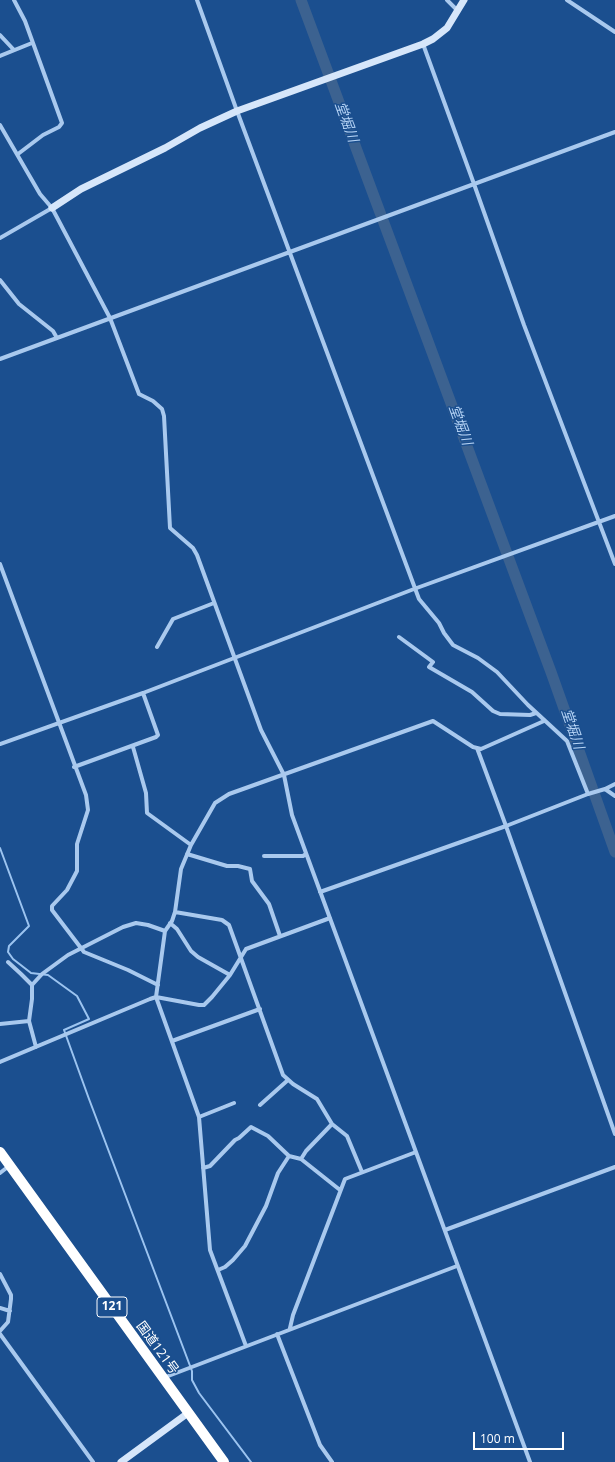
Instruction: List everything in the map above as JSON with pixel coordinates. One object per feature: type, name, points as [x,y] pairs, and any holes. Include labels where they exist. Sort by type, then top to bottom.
[{"type":"highway","name":"国道121号","points":[[0,1152],[224,1462]]},
{"type":"street","points":[[14,0],[25,21],[62,123],[59,127],[43,135],[18,154]]},
{"type":"street","points":[[197,0],[414,589],[419,599],[439,623],[444,633],[454,645],[478,658],[497,672],[544,721],[567,741],[588,794]]},
{"type":"street","points":[[447,0],[459,11]]},
{"type":"street","points":[[0,238],[52,208],[81,189],[164,148],[200,128],[237,111],[423,44],[444,31],[452,22],[464,0]]},
{"type":"street","points":[[567,0],[615,32]]},
{"type":"street","points":[[0,35],[14,50]]},
{"type":"street","points":[[0,56],[32,43]]},
{"type":"street","points":[[423,44],[524,325],[615,564]]},
{"type":"street","points":[[0,125],[40,194],[52,208],[110,318],[139,394],[153,401],[162,409],[164,416],[170,528],[193,548],[261,730],[284,775],[292,815],[530,1462]]},
{"type":"street","points":[[0,359],[615,132]]},
{"type":"street","points":[[0,280],[19,304],[48,327],[57,338]]},
{"type":"street","points":[[0,744],[143,693],[414,589],[615,516]]},
{"type":"street","points":[[0,564],[74,767],[86,795],[88,810],[77,844],[77,871],[67,890],[52,906],[52,910],[84,952],[128,970],[158,985]]},
{"type":"street","points":[[157,647],[173,619],[214,602]]},
{"type":"street","points":[[399,637],[433,662],[429,667],[472,692],[493,711],[498,713],[530,715],[536,713]]},
{"type":"street","points":[[74,767],[133,747],[158,735],[143,693]]},
{"type":"street","points":[[246,1346],[210,1250],[199,1117],[156,997],[165,931],[175,912],[181,869],[191,845],[215,803],[228,794],[433,721],[480,749],[486,748],[544,721]]},
{"type":"street","points":[[133,747],[146,793],[147,813],[191,845]]},
{"type":"street","points":[[477,748],[615,1134]]},
{"type":"street","points":[[320,892],[506,826],[615,784]]},
{"type":"street","points":[[605,789],[615,796]]},
{"type":"street","points":[[187,854],[227,866],[238,866],[250,869],[252,881],[269,904],[280,936]]},
{"type":"street","points":[[264,856],[303,856],[306,854]]},
{"type":"street","points":[[175,912],[222,920],[230,928],[282,1072],[288,1080],[317,1099],[332,1124],[347,1136],[362,1172]]},
{"type":"street","points":[[0,1062],[156,997],[199,1005],[204,1004],[209,1001],[230,975],[246,949],[330,918]]},
{"type":"street","points":[[32,985],[58,962],[81,947],[123,927],[136,923],[148,925],[165,931]]},
{"type":"street","points":[[170,923],[177,929],[194,954],[230,975]]},
{"type":"street","points":[[8,962],[32,985],[29,1021],[36,1047]]},
{"type":"street","points":[[172,1041],[260,1009]]},
{"type":"street","points":[[0,1024],[29,1021]]},
{"type":"street","points":[[260,1105],[288,1080]]},
{"type":"street","points":[[199,1117],[234,1103]]},
{"type":"street","points":[[301,1159],[306,1151],[332,1124]]},
{"type":"street","points":[[203,1168],[210,1166],[251,1126],[268,1136],[288,1156],[301,1159],[340,1190]]},
{"type":"street","points":[[290,1328],[293,1315],[345,1179],[416,1152]]},
{"type":"street","points":[[218,1270],[225,1267],[233,1260],[244,1246],[266,1206],[278,1173],[288,1156]]},
{"type":"street","points":[[0,1173],[10,1166]]},
{"type":"street","points":[[445,1230],[615,1167]]},
{"type":"street","points":[[163,1378],[290,1328],[457,1266]]},
{"type":"street","points":[[0,1274],[11,1295],[8,1324],[0,1332],[93,1462]]},
{"type":"street","points":[[0,1308],[10,1311]]},
{"type":"street","points":[[277,1334],[320,1445],[332,1462]]},
{"type":"street","points":[[121,1462],[188,1413]]},
{"type":"waterway","name":"堂堀川","points":[[301,0],[551,672],[615,852]]},
{"type":"waterway","points":[[0,848],[29,926],[9,946],[8,952],[13,959],[31,973],[48,975],[77,996],[89,1019],[64,1030],[89,1099],[192,1371],[192,1380],[199,1393],[251,1462]]}]
